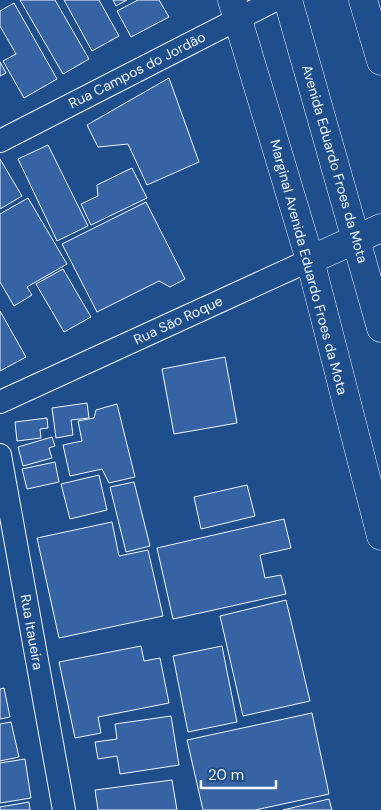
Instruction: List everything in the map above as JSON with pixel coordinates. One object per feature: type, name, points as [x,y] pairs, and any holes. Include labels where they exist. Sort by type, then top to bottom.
[{"type":"main road","name":"Avenida Eduardo Froes da Mota","points":[[288,0],[381,328]]},
{"type":"main road","points":[[363,0],[381,61]]},
{"type":"main road","name":"Marginal Avenida Eduardo Froes da Mota","points":[[235,9],[310,260],[381,536]]},
{"type":"main road","name":"Rua São Roque","points":[[310,260],[381,228]]},
{"type":"street","name":"Rua Campos do Jordão","points":[[0,141],[235,9],[275,0]]},
{"type":"street","name":"Rua São Roque","points":[[0,402],[310,260]]},
{"type":"street","name":"Rua Itaueira","points":[[0,455],[64,810]]},
{"type":"building","points":[[20,0],[55,0],[89,59],[63,74]]},
{"type":"building","points":[[64,0],[99,0],[119,36],[92,51]]},
{"type":"building","points":[[113,0],[127,0],[116,6]]},
{"type":"building","points":[[138,0],[159,0],[169,17],[131,37],[117,11]]},
{"type":"building","points":[[14,3],[57,79],[24,98],[3,61],[16,54],[0,26],[0,11]]},
{"type":"building","points":[[0,62],[6,73],[0,76]]},
{"type":"building","points":[[169,78],[199,162],[147,185],[128,144],[98,147],[87,125]]},
{"type":"building","points":[[48,145],[88,226],[57,241],[18,159]]},
{"type":"building","points":[[0,159],[22,196],[0,209]]},
{"type":"building","points":[[132,168],[147,198],[91,225],[81,204],[98,196],[97,185]]},
{"type":"building","points":[[28,198],[67,264],[27,287],[32,295],[14,306],[0,282],[0,214]]},
{"type":"building","points":[[146,202],[185,279],[170,287],[159,281],[97,312],[62,244]]},
{"type":"building","points":[[63,269],[91,317],[64,332],[36,284]]},
{"type":"building","points":[[0,311],[26,357],[0,371]]},
{"type":"building","points":[[225,357],[237,423],[174,434],[162,369]]},
{"type":"building","points":[[87,403],[89,418],[71,420],[73,435],[56,438],[52,408]]},
{"type":"building","points":[[117,404],[135,477],[109,483],[102,469],[70,476],[63,445],[82,441],[78,421],[94,418],[96,410]]},
{"type":"building","points":[[47,418],[48,428],[40,429],[41,438],[17,441],[15,422]]},
{"type":"building","points":[[52,437],[55,446],[49,448],[52,458],[23,466],[18,447]]},
{"type":"building","points":[[55,462],[59,482],[27,489],[22,469]]},
{"type":"building","points":[[99,475],[107,510],[70,519],[61,484]]},
{"type":"building","points":[[134,482],[150,546],[126,552],[110,487]]},
{"type":"building","points":[[247,485],[255,516],[201,529],[194,497]]},
{"type":"building","points":[[284,519],[291,548],[260,555],[265,578],[281,575],[286,594],[173,619],[157,548]]},
{"type":"building","points":[[112,522],[119,556],[148,550],[163,616],[59,638],[37,538]]},
{"type":"building","points":[[286,600],[310,701],[243,716],[220,616]]},
{"type":"building","points":[[141,646],[144,661],[160,658],[169,703],[98,717],[101,733],[75,738],[59,662]]},
{"type":"building","points":[[222,646],[237,722],[188,732],[173,656]]},
{"type":"building","points":[[4,688],[10,717],[0,719],[0,689]]},
{"type":"building","points":[[312,713],[329,794],[255,810],[203,810],[187,740]]},
{"type":"building","points":[[171,716],[179,765],[120,774],[117,756],[98,759],[95,742],[117,739],[115,724]]},
{"type":"building","points":[[11,722],[19,757],[0,761],[0,724]]},
{"type":"building","points":[[25,759],[31,798],[0,803],[0,763]]},
{"type":"building","points":[[172,780],[177,810],[98,810],[95,790]]},
{"type":"building","points":[[329,799],[332,810],[283,810]]},
{"type":"building","points":[[29,802],[30,810],[0,810],[0,807]]}]
